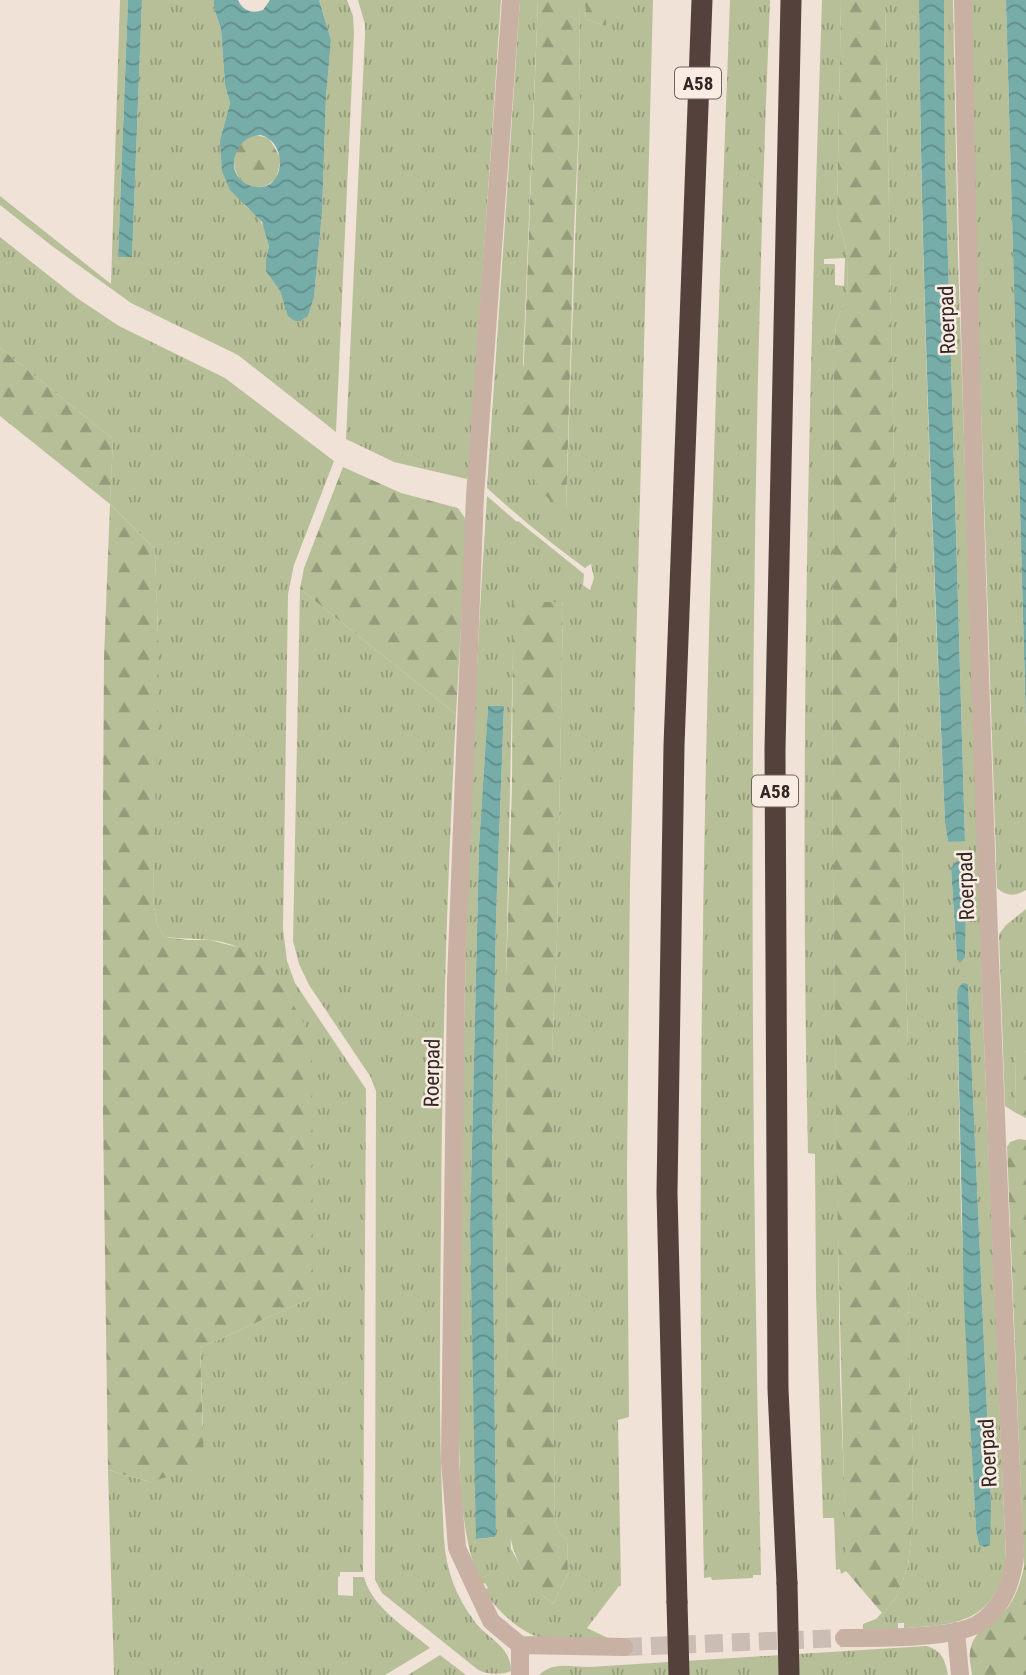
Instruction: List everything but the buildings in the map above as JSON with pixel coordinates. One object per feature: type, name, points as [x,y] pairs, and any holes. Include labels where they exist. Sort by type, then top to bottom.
[{"type":"highway","name":"A58","points":[[679,1675],[667,1193],[673,788],[692,208],[702,0]]},
{"type":"highway","name":"A58","points":[[789,1675],[778,1389],[775,750],[791,0]]},
{"type":"street","name":"Roerpad","points":[[512,0],[475,496],[456,981],[450,1461],[457,1548],[491,1621],[520,1645]]},
{"type":"street","name":"Roerpad","points":[[844,1638],[894,1637],[956,1631],[978,1623],[1002,1600],[1013,1578],[1015,1556],[996,1120],[968,252],[963,0]]},
{"type":"street","points":[[956,1631],[960,1675]]},
{"type":"street","points":[[520,1675],[520,1645],[624,1647]]},
{"type":"green space","points":[[120,0],[128,0],[118,256],[132,257],[142,0],[214,0],[221,29],[225,85],[230,103],[220,140],[244,205],[257,216],[265,229],[269,246],[266,260],[269,275],[280,291],[284,303],[308,316],[314,296],[322,213],[331,40],[319,0],[347,0],[353,16],[354,34],[336,432],[238,355],[131,303],[0,205],[0,196],[111,284]]},
{"type":"green space","points":[[358,0],[501,0],[467,479],[394,462],[346,439],[365,35],[365,24]]},
{"type":"green space","points":[[520,0],[538,0],[523,364],[566,511],[580,100],[579,0],[585,0],[586,19],[606,26],[606,0],[653,0],[630,883],[627,1172],[629,1417],[618,1420],[621,1586],[587,1628],[610,1639],[549,1640],[520,1628],[483,1590],[488,1588],[485,1583],[481,1585],[474,1567],[463,1511],[459,1390],[463,1068],[468,877],[487,496],[584,574],[583,585],[590,590],[594,578],[591,564],[585,568],[572,559],[487,488]],"holes":[[[514,602],[562,602],[563,607],[557,939],[552,1053],[552,1290],[555,1521],[560,1534],[567,1540],[568,1573],[553,1604],[526,1576],[511,1549],[507,1401],[506,977]],[[488,706],[504,707],[496,918],[492,1149],[496,1534],[495,1537],[477,1539],[470,1228],[479,846]]]},
{"type":"green space","points":[[538,0],[579,0],[580,100],[566,511],[557,510],[520,461]]},
{"type":"green space","points":[[585,0],[606,0],[606,26],[586,19]]},
{"type":"green space","points":[[730,0],[770,0],[754,591],[754,1181],[761,1575],[753,1575],[753,1578],[712,1580],[711,1577],[704,1578],[701,1381],[702,986],[710,592]]},
{"type":"green space","points":[[822,0],[841,0],[837,216],[848,256],[847,297],[836,323],[834,348],[832,785],[840,1378],[847,1560],[846,1571],[841,1574],[840,1569],[836,1570],[834,1518],[823,1518],[815,1154],[808,1153],[805,1009],[807,576]],"holes":[[[845,258],[844,286],[835,285],[835,264],[824,264],[824,259]]]},
{"type":"green space","points":[[841,0],[885,0],[908,1046],[909,1373],[913,1451],[912,1528],[908,1567],[896,1598],[882,1613],[846,1571],[837,1195],[832,785],[834,348],[836,323],[847,296],[848,256],[837,216]]},
{"type":"green space","points":[[885,0],[919,0],[928,411],[945,821],[948,842],[965,840],[945,158],[944,0],[953,0],[958,258],[984,1042],[1006,1560],[1001,1581],[993,1596],[983,1608],[971,1616],[941,1625],[904,1628],[904,1623],[898,1623],[898,1629],[863,1630],[863,1624],[876,1619],[896,1598],[908,1567],[912,1528],[908,1046]],"holes":[[[965,864],[965,946],[957,959],[951,868]],[[968,985],[991,1502],[979,1545],[976,1530],[961,1211],[957,996],[958,992]]]},
{"type":"green space","points":[[971,0],[1006,0],[1026,726],[1026,890],[1012,895],[997,888],[976,259]]},
{"type":"green space","points":[[255,135],[269,138],[281,159],[276,179],[263,187],[252,187],[243,182],[234,162],[236,151],[243,142]]},
{"type":"green space","points":[[0,237],[77,298],[119,326],[225,378],[334,461],[294,565],[288,594],[283,929],[287,961],[295,983],[366,1089],[363,1572],[340,1572],[338,1595],[353,1596],[353,1577],[364,1577],[382,1608],[430,1648],[385,1675],[114,1675],[108,1470],[150,1482],[203,1426],[200,1348],[313,1297],[289,997],[265,967],[246,952],[224,942],[165,937],[157,924],[153,899],[158,634],[155,549],[110,504],[113,439],[0,348]]},
{"type":"green space","points":[[0,348],[113,439],[110,504],[0,416]]},
{"type":"green space","points":[[343,467],[401,493],[458,508],[467,521],[456,714],[300,589],[304,568]]},
{"type":"green space","points":[[110,504],[155,549],[159,664],[153,899],[157,924],[165,937],[210,940],[244,949],[266,966],[289,997],[312,1038],[313,1297],[200,1348],[204,1466],[150,1482],[108,1470],[103,1115],[103,809],[104,658]]},
{"type":"green space","points":[[300,589],[456,714],[442,1159],[440,1380],[444,1539],[447,1562],[462,1603],[480,1628],[507,1655],[511,1671],[503,1673],[489,1673],[477,1669],[382,1593],[375,1580],[376,1091],[370,1076],[309,985],[299,964],[293,941]]},
{"type":"green space","points":[[513,602],[562,602],[563,607],[557,939],[552,1053],[552,1290],[555,1521],[560,1534],[567,1540],[568,1573],[553,1604],[533,1586],[520,1566],[507,1518],[506,977],[512,786]]},
{"type":"green space","points":[[1026,909],[1026,1052],[1015,1046],[1016,1113],[1005,1106],[999,934]]},
{"type":"green space","points":[[1015,1045],[1026,1052],[1026,1118],[1016,1113]]},
{"type":"green space","points":[[1026,1140],[1026,1675],[972,1675],[970,1654],[973,1641],[1012,1602],[1024,1567],[1007,1147],[1010,1142]]},
{"type":"green space","points":[[926,1646],[942,1656],[948,1675],[539,1675],[550,1668],[563,1666],[589,1667]]},
{"type":"green space","points":[[440,1655],[466,1675],[408,1675]]},
{"type":"water","points":[[128,0],[142,0],[132,257],[118,257]]},
{"type":"water","points":[[214,0],[238,0],[245,9],[255,12],[263,10],[270,0],[319,0],[331,40],[322,213],[314,297],[308,316],[300,321],[288,316],[280,291],[266,271],[269,246],[262,222],[230,190],[222,171],[220,140],[230,103],[225,85],[221,29]],"holes":[[[250,137],[265,137],[277,148],[279,170],[267,186],[248,185],[235,171],[234,161],[238,149]]]},
{"type":"water","points":[[919,0],[944,0],[945,158],[965,841],[948,842],[928,411]]},
{"type":"water","points":[[1006,0],[1026,0],[1026,725]]},
{"type":"water","points":[[488,706],[504,706],[496,918],[492,1149],[496,1534],[495,1537],[476,1539],[470,1228],[479,846]]},
{"type":"water","points":[[957,861],[965,864],[966,871],[965,957],[960,963],[957,959],[951,868]]},
{"type":"water","points":[[963,983],[968,984],[991,1502],[990,1545],[985,1547],[979,1545],[976,1530],[964,1304],[957,996],[958,988]]},
{"type":"tunnel","points":[[624,1647],[844,1638]]}]
